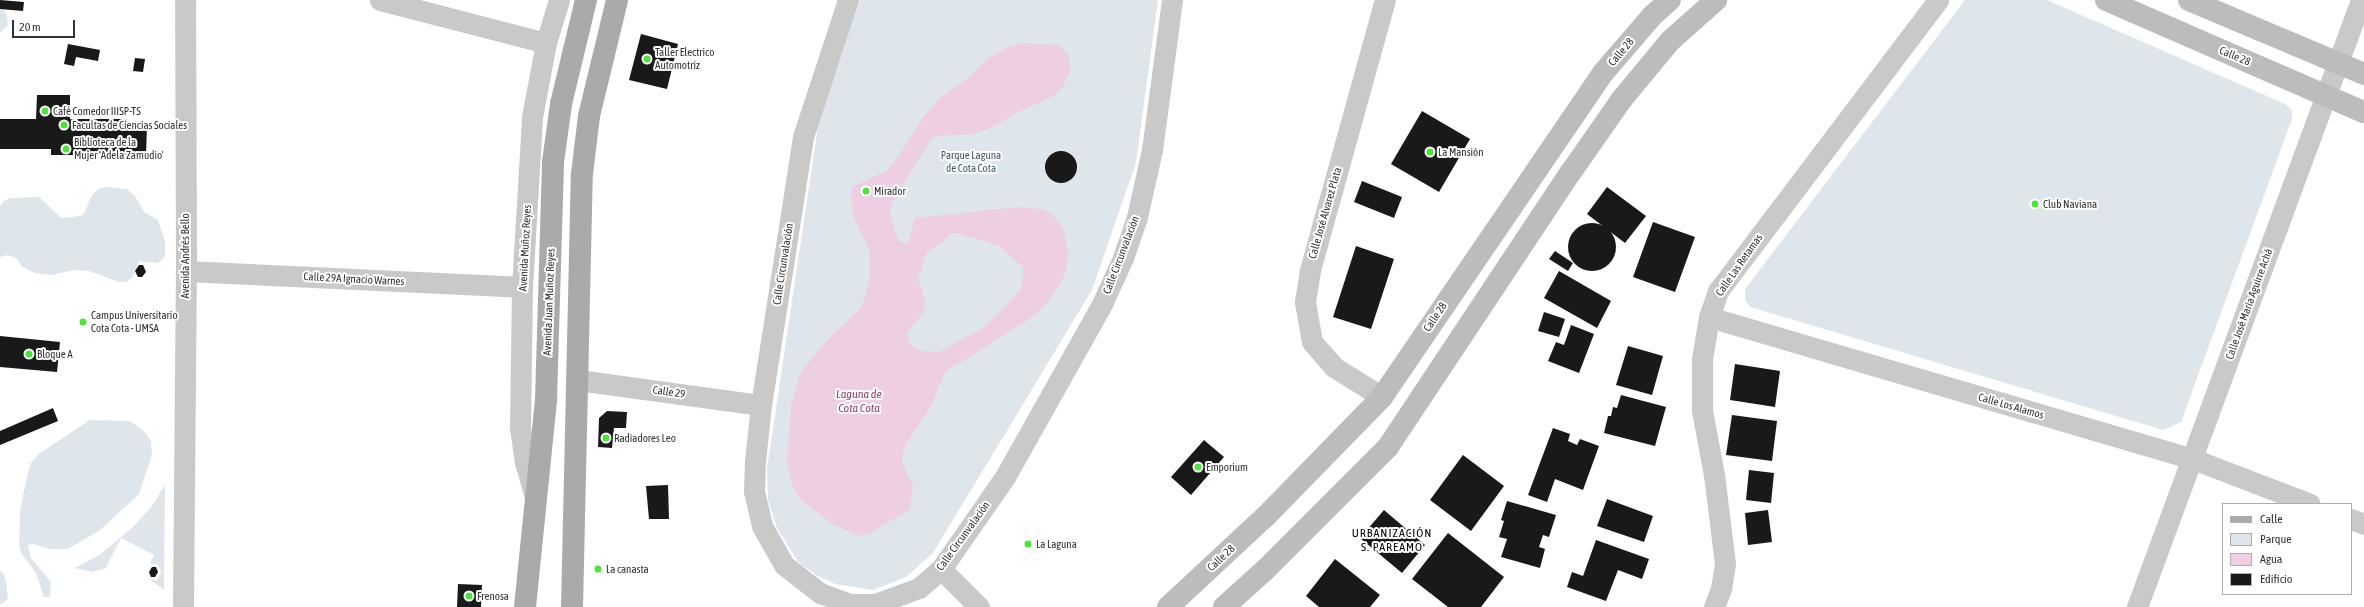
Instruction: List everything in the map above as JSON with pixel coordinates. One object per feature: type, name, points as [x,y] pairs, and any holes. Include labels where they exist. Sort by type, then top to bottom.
[{"type":"main road","name":"Avenida Juan Muñoz Reyes","points":[[525,607],[546,400],[553,162],[561,104],[586,0]]},
{"type":"main road","points":[[572,607],[582,174],[590,116],[617,0]]},
{"type":"main road","name":"Calle 28","points":[[1168,607],[1266,516],[1382,397],[1546,154],[1603,73],[1652,16],[1670,0]]},
{"type":"main road","points":[[1224,607],[1266,569],[1388,447],[1410,416],[1437,371],[1571,172],[1622,100],[1670,40],[1716,0]]},
{"type":"main road","points":[[2189,0],[2364,74]]},
{"type":"main road","name":"Calle 28","points":[[2114,2],[2364,112]]},
{"type":"main road","points":[[1546,154],[1571,172]]},
{"type":"main road","points":[[1382,397],[1410,416]]},
{"type":"street","name":"Avenida Andrés Bello","points":[[183,607],[186,271],[185,0]]},
{"type":"street","points":[[380,0],[546,43]]},
{"type":"street","name":"Avenida Muñoz Reyes","points":[[535,497],[525,463],[520,429],[522,287],[532,117],[546,43],[559,0]]},
{"type":"street","name":"Calle Circunvalación","points":[[848,0],[803,137],[761,405],[754,461],[757,509],[762,526],[784,565],[820,593],[851,604],[875,604],[896,598],[919,588],[941,569],[1005,477],[1032,432],[1102,304],[1123,258],[1137,217],[1152,150],[1172,0]]},
{"type":"street","name":"Calle José Alvarez Plata","points":[[1382,397],[1334,367],[1312,342],[1305,302],[1310,270],[1385,0]]},
{"type":"street","name":"Calle Las Retamas","points":[[1714,607],[1721,589],[1725,564],[1714,475],[1702,410],[1702,359],[1709,317],[1718,291],[1938,0]]},
{"type":"street","name":"Calle José María Aguirre Achá","points":[[2137,607],[2193,459],[2361,0]]},
{"type":"street","name":"Calle 29A Ignacio Warnes","points":[[186,271],[522,287]]},
{"type":"street","name":"Calle Los Alamos","points":[[1709,317],[2193,459],[2307,503]]},
{"type":"street","name":"Calle 29","points":[[578,380],[761,405]]},
{"type":"street","points":[[2352,519],[2364,524]]},
{"type":"street","points":[[941,569],[978,607]]},
{"type":"green space","name":"Parque Laguna de Cota Cota","points":[[860,0],[1158,0],[1136,163],[1092,290],[933,553],[906,577],[873,590],[835,584],[816,575],[798,562],[777,528],[768,500],[767,469],[818,126]]},
{"type":"green space","name":"Club Naviana","points":[[1965,0],[2047,0],[2285,104],[2292,110],[2292,119],[2181,422],[2163,430],[1750,307],[1745,300],[1745,289]]},
{"type":"green space","points":[[0,1],[7,16],[8,25],[0,33]]},
{"type":"green space","points":[[106,187],[127,189],[135,196],[144,212],[158,220],[165,241],[165,256],[162,260],[157,263],[139,261],[132,278],[126,282],[119,282],[89,271],[74,270],[52,275],[35,273],[22,267],[17,259],[8,255],[0,257],[0,206],[4,201],[10,198],[39,197],[61,218],[73,217],[83,215],[92,195],[98,189]]},
{"type":"green space","points":[[90,420],[130,421],[144,431],[151,441],[152,455],[139,494],[100,530],[68,549],[50,549],[33,544],[28,545],[31,558],[51,582],[50,597],[44,597],[36,573],[21,553],[19,544],[20,512],[27,476],[31,463],[40,453]]},
{"type":"green space","points":[[165,485],[164,590],[149,579],[157,580],[161,572],[158,564],[150,564],[154,555],[121,538],[106,568],[92,572],[75,568],[101,554],[133,527],[152,506]]},
{"type":"green space","points":[[0,570],[4,574],[6,581],[8,599],[2,604],[0,604]]},
{"type":"water","name":"Laguna de Cota Cota","points":[[1022,43],[1059,45],[1068,54],[1071,71],[1060,91],[1054,96],[1016,113],[991,128],[973,134],[937,136],[931,139],[892,203],[890,212],[897,237],[899,241],[905,243],[909,241],[915,218],[1019,207],[1041,209],[1053,215],[1063,229],[1068,250],[1066,271],[1060,285],[1045,306],[1025,322],[945,372],[930,408],[906,444],[903,453],[902,463],[913,485],[910,509],[869,534],[858,536],[831,523],[803,502],[794,489],[787,466],[791,405],[801,372],[830,337],[859,310],[866,296],[870,274],[869,249],[854,218],[851,199],[852,187],[886,171],[894,163],[926,114],[940,98],[972,75],[987,59],[1010,46]],"holes":[[[957,233],[999,246],[1023,267],[1023,277],[1020,290],[1013,298],[983,328],[939,352],[922,351],[911,345],[907,334],[924,311],[926,302],[918,279],[927,252],[943,242],[950,234]]]},
{"type":"building","points":[[0,0],[24,2],[23,11],[0,9]]},
{"type":"building","points":[[641,34],[678,44],[667,89],[629,80]]},
{"type":"building","points":[[68,44],[100,50],[98,61],[76,57],[74,66],[64,64]]},
{"type":"building","points":[[135,58],[145,59],[143,72],[133,71]]},
{"type":"building","name":"Facultas de Ciencias Sociales","points":[[37,95],[70,95],[70,119],[127,119],[127,126],[147,126],[146,155],[51,155],[51,149],[0,149],[0,119],[36,119]]},
{"type":"building","name":"La Mansión","points":[[1422,111],[1470,139],[1439,192],[1391,164]]},
{"type":"building","points":[[1058,151],[1064,151],[1074,158],[1077,167],[1076,173],[1070,180],[1064,183],[1058,183],[1048,176],[1045,170],[1045,164],[1052,154]]},
{"type":"building","points":[[1362,181],[1402,197],[1394,218],[1354,202]]},
{"type":"building","points":[[1607,187],[1646,216],[1625,243],[1587,214]]},
{"type":"building","points":[[1653,222],[1695,237],[1675,292],[1633,277]]},
{"type":"building","points":[[1592,223],[1601,225],[1609,230],[1614,238],[1616,247],[1614,256],[1609,264],[1601,269],[1592,271],[1583,269],[1575,264],[1570,256],[1568,247],[1570,238],[1575,230],[1583,225]]},
{"type":"building","points":[[1356,246],[1394,259],[1371,329],[1333,317]]},
{"type":"building","points":[[1555,251],[1573,263],[1568,271],[1549,259]]},
{"type":"building","points":[[139,265],[143,265],[146,272],[142,277],[138,277],[135,271]]},
{"type":"building","points":[[1559,271],[1611,301],[1597,328],[1544,298]]},
{"type":"building","points":[[1544,312],[1565,319],[1559,337],[1538,331]]},
{"type":"building","points":[[1571,325],[1594,334],[1579,373],[1548,361],[1556,342],[1564,345]]},
{"type":"building","name":"Bloque A","points":[[0,336],[60,342],[57,372],[0,367]]},
{"type":"building","points":[[1628,346],[1663,356],[1652,395],[1616,385]]},
{"type":"building","points":[[1735,364],[1780,371],[1775,407],[1730,400]]},
{"type":"building","points":[[1621,395],[1666,407],[1655,446],[1604,433],[1608,416],[1611,416],[1613,407],[1617,408]]},
{"type":"building","points":[[53,408],[58,421],[0,445],[0,431]]},
{"type":"building","name":"Radiadores Leo","points":[[607,411],[627,412],[626,428],[614,428],[612,448],[598,447],[599,418]]},
{"type":"building","points":[[1732,415],[1777,421],[1772,461],[1726,455]]},
{"type":"building","points":[[1553,428],[1570,434],[1568,441],[1577,445],[1580,439],[1599,446],[1583,490],[1555,479],[1547,502],[1528,495]]},
{"type":"building","name":"Emporium","points":[[1204,440],[1224,457],[1191,495],[1171,477]]},
{"type":"building","points":[[1463,455],[1504,486],[1471,531],[1430,500]]},
{"type":"building","points":[[1749,470],[1774,473],[1771,503],[1746,500]]},
{"type":"building","points":[[668,485],[669,519],[649,519],[646,486]]},
{"type":"building","points":[[1607,499],[1653,516],[1644,542],[1597,526]]},
{"type":"building","points":[[1507,501],[1556,515],[1549,537],[1543,535],[1539,547],[1545,549],[1540,568],[1501,557],[1507,539],[1499,537],[1504,521],[1501,520]]},
{"type":"building","points":[[1384,510],[1425,545],[1402,573],[1360,538]]},
{"type":"building","points":[[1768,510],[1772,542],[1748,545],[1745,513]]},
{"type":"building","points":[[1448,533],[1504,577],[1481,607],[1448,607],[1412,579]]},
{"type":"building","points":[[1596,540],[1649,559],[1642,579],[1618,570],[1606,601],[1567,587],[1572,572],[1583,576]]},
{"type":"building","points":[[1335,559],[1380,595],[1370,607],[1319,607],[1306,596]]},
{"type":"building","points":[[152,567],[156,567],[158,572],[155,577],[151,577],[149,572]]},
{"type":"building","name":"Frenosa","points":[[458,584],[482,585],[481,607],[457,607]]},
{"type":"place","name":"Taller Electrico Automotriz","points":[[647,59]]},
{"type":"place","name":"Café Comedor IIISP-TS","points":[[45,111]]},
{"type":"place","name":"Facultas de Ciencias Sociales","points":[[64,125]]},
{"type":"place","name":"Biblioteca de la Mujer 'Adela Zamudio'","points":[[66,149]]},
{"type":"place","name":"La Mansión","points":[[1430,152]]},
{"type":"place","name":"Mirador","points":[[866,191]]},
{"type":"place","name":"Club Naviana","points":[[2035,204]]},
{"type":"place","name":"Campus Universitario Cota Cota - UMSA","points":[[83,322]]},
{"type":"place","name":"Bloque A","points":[[29,354]]},
{"type":"place","name":"Radiadores Leo","points":[[606,438]]},
{"type":"place","name":"Emporium","points":[[1198,467]]},
{"type":"place","name":"La Laguna","points":[[1028,544]]},
{"type":"place","name":"La canasta","points":[[598,569]]},
{"type":"place","name":"Frenosa","points":[[469,596]]},
{"type":"district","name":"URBANIZACIÓN S. PAREAMO","points":[[1392,541]]}]
